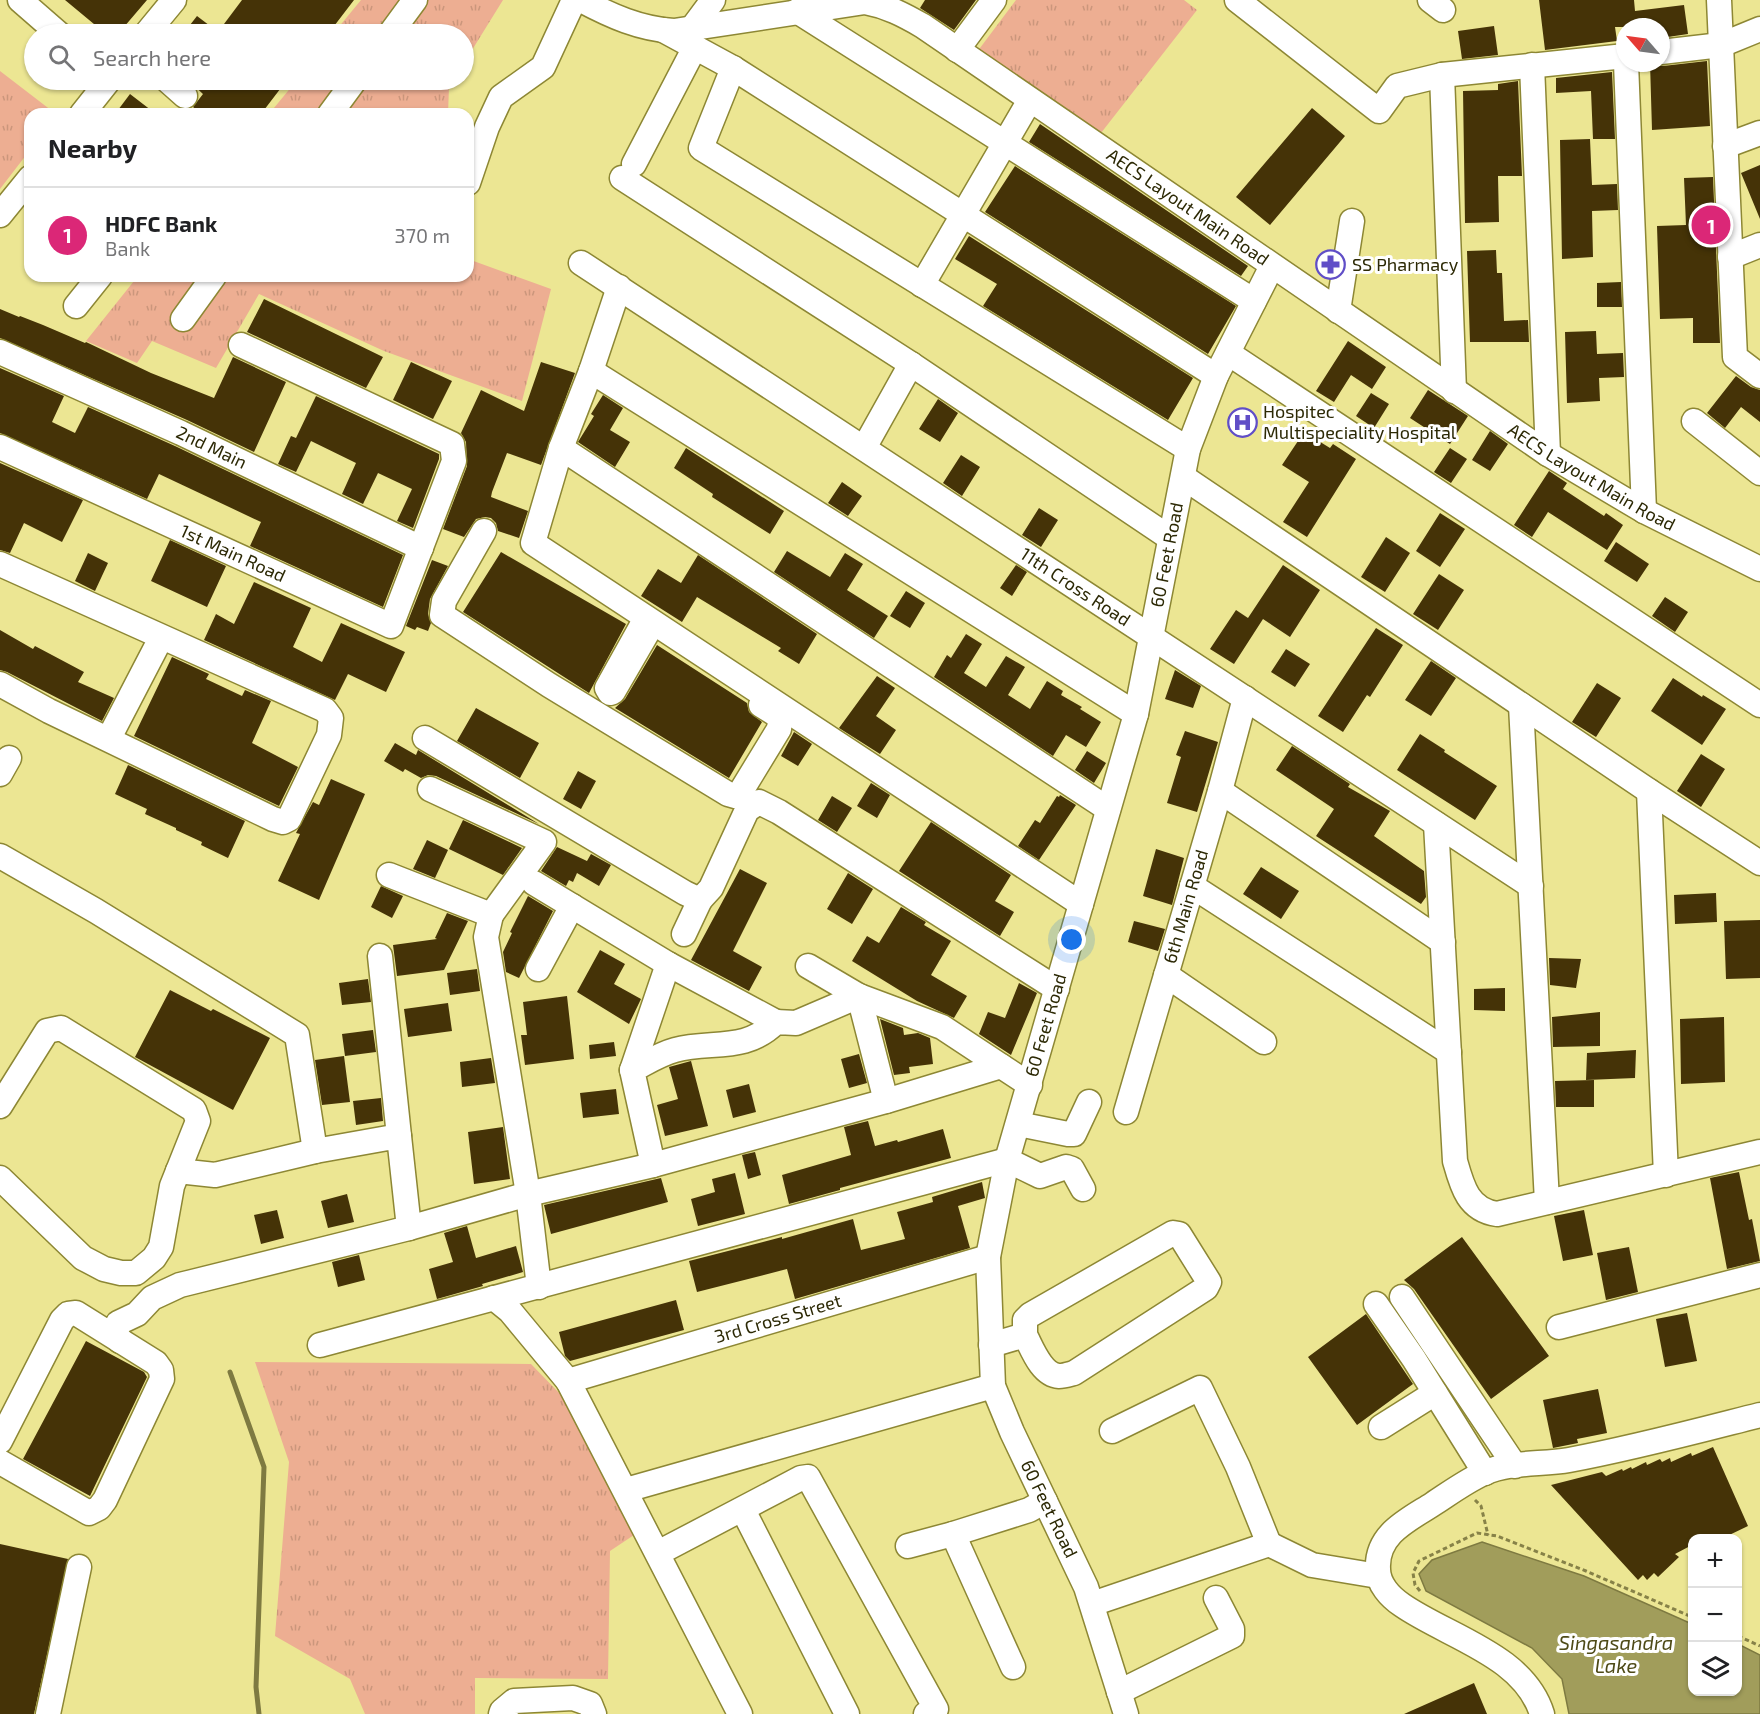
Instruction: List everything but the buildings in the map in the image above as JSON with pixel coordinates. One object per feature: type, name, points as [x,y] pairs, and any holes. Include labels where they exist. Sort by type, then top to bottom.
[{"type":"street","points":[[20,0],[48,24]]},
{"type":"street","points":[[154,24],[174,0]]},
{"type":"street","points":[[397,24],[415,0]]},
{"type":"street","points":[[474,165],[487,127],[501,97],[543,67],[574,0]]},
{"type":"street","points":[[713,0],[628,171],[1170,538]]},
{"type":"street","points":[[957,50],[994,0]]},
{"type":"street","points":[[1237,0],[1379,111],[1397,86],[1442,75],[1616,57]]},
{"type":"street","points":[[1719,0],[1735,357],[1760,376]]},
{"type":"street","name":"AECS Layout Main Road","points":[[594,3],[631,24],[653,30],[674,31],[694,37],[808,7],[865,2],[897,11],[1548,453],[1644,511],[1760,569]]},
{"type":"street","points":[[808,7],[1005,143],[1254,301]]},
{"type":"street","points":[[1670,51],[1721,45],[1760,29]]},
{"type":"street","points":[[694,37],[733,68],[964,213],[1216,376]]},
{"type":"street","points":[[1532,65],[1548,453]]},
{"type":"street","points":[[733,68],[701,148],[1188,449]]},
{"type":"street","points":[[1626,72],[1644,511]]},
{"type":"street","points":[[1442,75],[1454,391]]},
{"type":"street","points":[[87,108],[102,90]]},
{"type":"street","points":[[178,90],[184,96]]},
{"type":"street","points":[[334,108],[348,90]]},
{"type":"street","points":[[922,285],[1030,100]]},
{"type":"street","points":[[1725,146],[1760,132]]},
{"type":"street","points":[[0,215],[24,185]]},
{"type":"street","points":[[1338,311],[1352,221]]},
{"type":"street","points":[[1730,257],[1760,245]]},
{"type":"street","name":"11th Cross Road","points":[[581,263],[1531,886]]},
{"type":"street","name":"60 Feet Road","points":[[1123,1703],[1086,1587],[993,1386],[987,1257],[1007,1160],[1136,714],[1188,449],[1216,376],[1272,266]]},
{"type":"street","points":[[76,306],[95,282]]},
{"type":"street","points":[[183,319],[210,282]]},
{"type":"street","points":[[484,531],[444,601],[442,615],[728,794],[735,796],[740,793],[778,729],[780,722],[777,715],[646,628],[532,543],[561,448],[591,371],[619,287]]},
{"type":"street","points":[[241,345],[452,444],[454,461],[421,548]]},
{"type":"street","name":"2nd Main","points":[[0,352],[181,433],[421,548]]},
{"type":"street","points":[[1228,353],[1760,705]]},
{"type":"street","points":[[864,448],[911,364]]},
{"type":"street","points":[[591,371],[1136,714]]},
{"type":"street","points":[[1694,421],[1760,473]]},
{"type":"street","name":"1st Main Road","points":[[0,447],[391,626],[421,548]]},
{"type":"street","points":[[561,448],[1108,809]]},
{"type":"street","points":[[1183,477],[1648,791],[1760,863]]},
{"type":"street","points":[[0,564],[325,710],[331,718],[329,735],[289,819],[283,822],[49,711],[0,684]]},
{"type":"street","points":[[600,716],[646,628]]},
{"type":"street","points":[[646,628],[1081,904]]},
{"type":"street","points":[[109,738],[161,638]]},
{"type":"street","name":"6th Main Road","points":[[1126,1112],[1245,698]]},
{"type":"street","points":[[1521,705],[1547,1202]]},
{"type":"street","points":[[425,738],[700,900]]},
{"type":"street","points":[[430,789],[544,842],[489,926],[528,1194],[539,1287]]},
{"type":"street","points":[[1220,791],[1443,942]]},
{"type":"street","points":[[1648,791],[1666,1174]]},
{"type":"street","points":[[684,934],[700,900],[711,888],[747,810],[759,802],[1057,989]]},
{"type":"street","points":[[1436,824],[1455,1161],[1460,1178],[1478,1208],[1486,1213],[1497,1214],[1760,1152]]},
{"type":"street","points":[[0,856],[96,911],[297,1035],[315,1151]]},
{"type":"street","points":[[389,875],[489,926]]},
{"type":"street","points":[[534,883],[668,964],[776,1022],[796,1023],[859,996]]},
{"type":"street","points":[[1192,886],[1449,1052]]},
{"type":"street","points":[[538,969],[572,906]]},
{"type":"street","points":[[380,956],[409,1228]]},
{"type":"street","points":[[653,1165],[632,1070],[668,964]]},
{"type":"street","points":[[808,966],[859,996],[942,1027],[1030,1085]]},
{"type":"street","points":[[1166,975],[1264,1042]]},
{"type":"street","points":[[859,996],[886,1101]]},
{"type":"street","points":[[632,1070],[674,1050],[741,1043],[767,1031],[776,1022]]},
{"type":"street","points":[[0,1106],[47,1031],[61,1028],[194,1110],[198,1121],[172,1186],[161,1247],[154,1258],[136,1273],[121,1274],[104,1269],[83,1258],[0,1178]]},
{"type":"street","points":[[145,1306],[180,1285],[409,1228],[528,1194],[653,1165],[886,1101],[1001,1066]]},
{"type":"street","points":[[1018,1124],[1074,1134],[1089,1102]]},
{"type":"street","points":[[178,1171],[215,1175],[315,1151],[399,1136]]},
{"type":"street","points":[[320,1345],[1007,1160],[1040,1176],[1066,1167],[1072,1169],[1083,1189]]},
{"type":"street","points":[[1173,1233],[1179,1234],[1209,1282],[1206,1288],[1074,1373],[1058,1376],[1048,1372],[1040,1363],[1025,1335],[1025,1320],[1030,1315],[1173,1233]]},
{"type":"street","name":"3rd Cross Street","points":[[568,1381],[987,1257]]},
{"type":"street","points":[[120,1341],[135,1339],[145,1306],[136,1273]]},
{"type":"street","points":[[1559,1327],[1760,1275]]},
{"type":"street","points":[[1402,1297],[1515,1466]]},
{"type":"street","points":[[494,1298],[510,1311],[568,1381],[740,1714]]},
{"type":"street","points":[[1376,1304],[1485,1473]]},
{"type":"street","points":[[0,1441],[62,1320],[68,1314],[76,1313],[156,1363],[161,1370],[162,1379],[105,1500],[99,1508],[89,1513],[0,1462]]},
{"type":"street","points":[[991,1345],[1025,1335]]},
{"type":"street","points":[[626,1490],[993,1386]]},
{"type":"street","points":[[1112,1431],[1200,1388],[1238,1467],[1269,1544],[1312,1565],[1378,1576]]},
{"type":"street","points":[[1381,1427],[1435,1393]]},
{"type":"street","points":[[1542,1714],[1539,1702],[1523,1679],[1504,1663],[1401,1605],[1386,1591],[1378,1576],[1379,1551],[1390,1533],[1485,1473],[1631,1447],[1760,1415]]},
{"type":"street","points":[[658,1553],[801,1479],[808,1478],[936,1709],[926,1714]]},
{"type":"street","points":[[908,1546],[1029,1510],[1045,1501]]},
{"type":"street","points":[[743,1510],[847,1714]]},
{"type":"street","points":[[953,1534],[1012,1667]]},
{"type":"street","points":[[1092,1604],[1269,1544]]},
{"type":"street","points":[[48,1714],[78,1567]]},
{"type":"street","points":[[1123,1703],[1232,1636],[1232,1629],[1216,1598]]},
{"type":"street","points":[[501,1714],[514,1701],[527,1707],[565,1706],[573,1698],[590,1704],[594,1714]]},
{"type":"path","points":[[1462,1486],[1481,1506],[1488,1535]]},
{"type":"path","points":[[1423,1594],[1415,1585],[1413,1573],[1419,1561],[1477,1533],[1497,1536],[1688,1615]]},
{"type":"path","points":[[1742,1638],[1760,1646]]},
{"type":"green space","points":[[361,0],[503,0],[474,47],[474,24],[341,24]]},
{"type":"green space","points":[[1016,0],[1184,0],[1197,10],[1101,133],[977,52]]},
{"type":"green space","points":[[0,71],[48,108],[24,108],[24,158],[0,189]]},
{"type":"green space","points":[[289,90],[449,90],[448,108],[274,108]]},
{"type":"green space","points":[[474,261],[551,289],[522,401],[384,351],[259,294],[216,368],[152,341],[137,363],[86,341],[133,282],[474,282]]},
{"type":"green space","points":[[255,1362],[531,1364],[565,1399],[634,1535],[610,1551],[608,1679],[475,1678],[475,1714],[365,1714],[350,1679],[275,1636],[289,1462]]},
{"type":"water","name":"Singasandra Lake","points":[[1482,1542],[1584,1576],[1688,1622],[1688,1696],[1742,1696],[1742,1646],[1760,1655],[1760,1714],[1569,1714],[1562,1679],[1532,1648],[1426,1591],[1419,1574],[1432,1560]]},
{"type":"waterway","points":[[230,1372],[264,1467],[256,1687],[259,1714]]},
{"type":"place","name":"HDFC Bank","points":[[1711,225]]},
{"type":"place","name":"SS Pharmacy","points":[[1331,265]]},
{"type":"place","name":"Hospitec Multispeciality Hospital","points":[[1242,422]]}]
